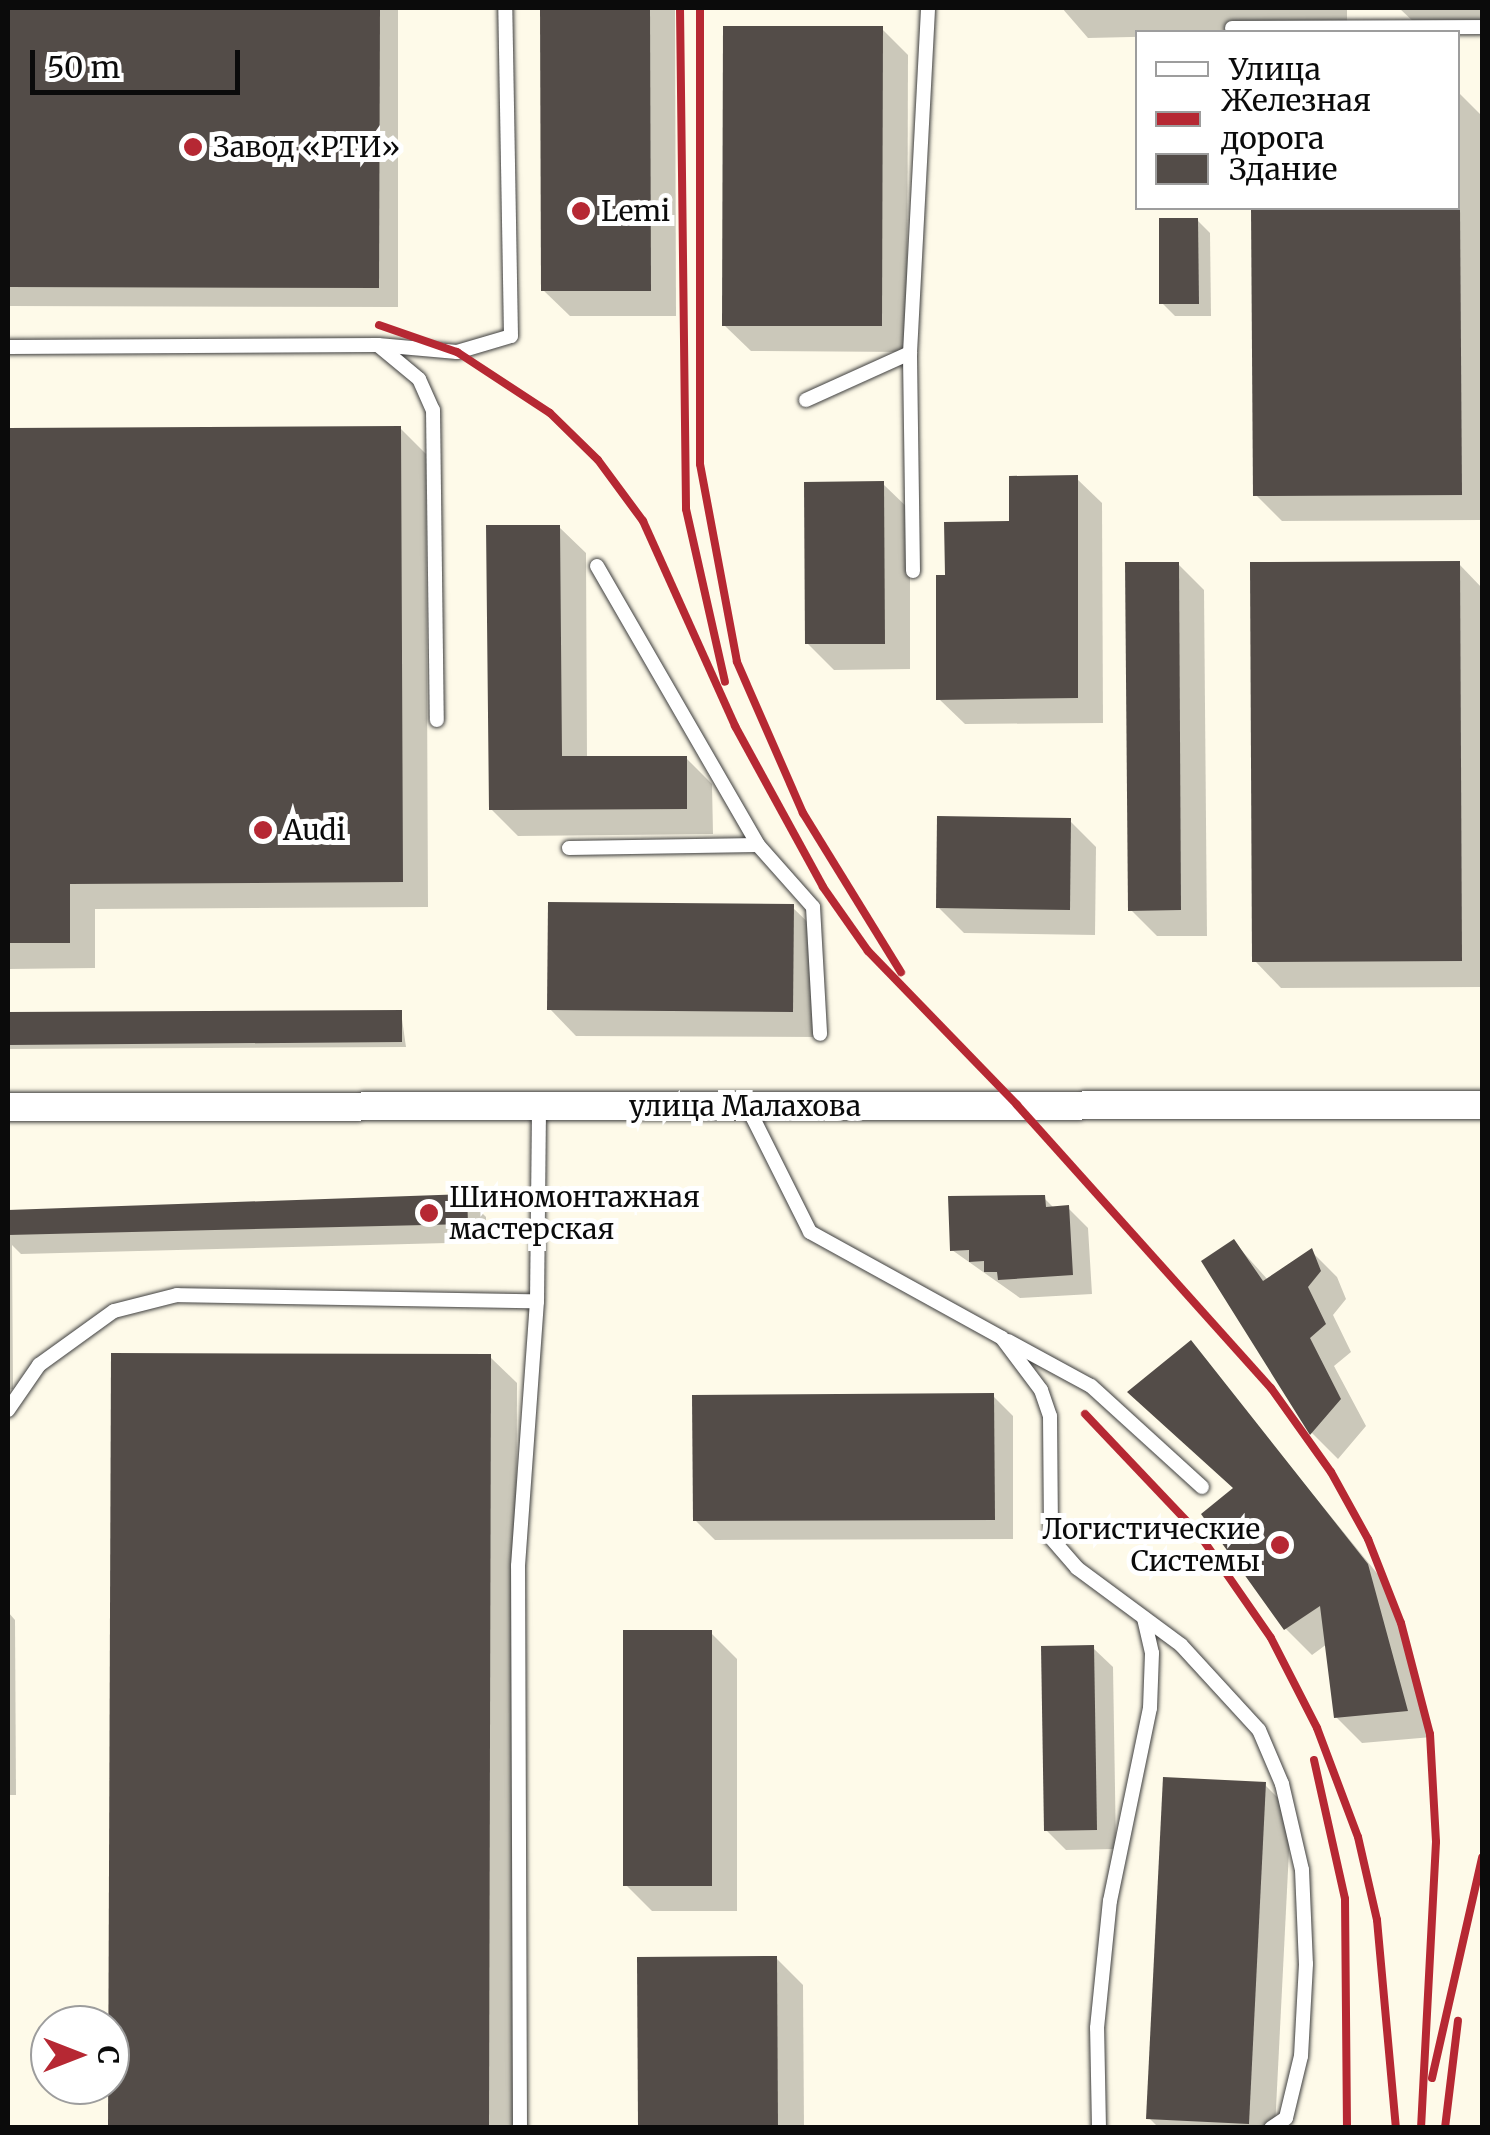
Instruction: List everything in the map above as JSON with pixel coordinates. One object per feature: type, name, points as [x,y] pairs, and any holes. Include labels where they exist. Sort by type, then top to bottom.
[{"type":"street","name":"улица Малахова","points":[[8,1106],[1482,1105]]},
{"type":"lane","points":[[8,347],[378,345],[456,352],[510,336],[504,8]]},
{"type":"lane","points":[[913,571],[910,353],[928,8]]},
{"type":"lane","points":[[1232,28],[1482,27]]},
{"type":"lane","points":[[378,345],[419,379],[433,410],[437,720]]},
{"type":"lane","points":[[806,400],[910,353]]},
{"type":"lane","points":[[597,566],[758,846],[813,908],[820,1034]]},
{"type":"lane","points":[[569,848],[758,846]]},
{"type":"lane","points":[[520,2128],[518,1566],[537,1302],[539,1106]]},
{"type":"lane","points":[[747,1106],[810,1232],[1092,1386],[1202,1487]]},
{"type":"lane","points":[[8,1410],[39,1365],[114,1311],[177,1295],[537,1302]]},
{"type":"lane","points":[[1002,1338],[1041,1390],[1050,1416],[1051,1538],[1077,1568],[1224,1686],[1259,1730],[1282,1784],[1302,1870],[1306,1964],[1302,2056],[1286,2118],[1271,2128]]},
{"type":"lane","points":[[1099,2128],[1097,2028],[1110,1901],[1150,1708],[1152,1653],[1144,1618]]},
{"type":"building","name":"Завод «РТИ»","points":[[8,8],[380,8],[379,288],[8,287]]},
{"type":"building","points":[[540,8],[650,8],[651,291],[541,291]]},
{"type":"building","points":[[723,26],[883,26],[882,326],[722,326]]},
{"type":"building","points":[[1460,208],[1462,495],[1253,496],[1251,210]]},
{"type":"building","points":[[1159,218],[1198,218],[1199,304],[1159,304]]},
{"type":"building","points":[[401,426],[403,882],[70,884],[70,943],[8,943],[8,428]]},
{"type":"building","points":[[1078,475],[1078,698],[936,700],[936,575],[945,575],[944,522],[1009,521],[1009,476]]},
{"type":"building","points":[[884,481],[885,644],[805,644],[804,482]]},
{"type":"building","points":[[486,525],[560,525],[562,756],[687,756],[687,809],[489,810]]},
{"type":"building","points":[[1460,561],[1462,961],[1252,962],[1250,562]]},
{"type":"building","points":[[1125,562],[1179,562],[1181,910],[1128,911]]},
{"type":"building","points":[[937,816],[1071,818],[1070,910],[936,908]]},
{"type":"building","points":[[548,902],[794,904],[793,1012],[547,1010]]},
{"type":"building","points":[[402,1010],[402,1042],[8,1045],[8,1012]]},
{"type":"building","points":[[467,1194],[468,1224],[8,1235],[8,1210]]},
{"type":"building","points":[[1045,1195],[1046,1207],[1069,1205],[1073,1275],[998,1280],[997,1272],[984,1272],[984,1261],[969,1262],[969,1250],[950,1251],[948,1196]]},
{"type":"building","points":[[1234,1239],[1263,1281],[1312,1248],[1321,1271],[1308,1287],[1326,1324],[1310,1338],[1341,1399],[1310,1435],[1201,1261]]},
{"type":"building","points":[[1191,1340],[1368,1564],[1408,1711],[1334,1718],[1320,1606],[1284,1630],[1201,1514],[1233,1488],[1127,1392]]},
{"type":"building","points":[[111,1353],[491,1354],[489,2128],[108,2128],[108,2105],[130,2105],[130,2005],[108,2005]]},
{"type":"building","points":[[994,1393],[995,1520],[693,1521],[692,1395]]},
{"type":"building","points":[[623,1630],[712,1630],[712,1886],[623,1886]]},
{"type":"building","points":[[1094,1645],[1097,1830],[1044,1831],[1041,1646]]},
{"type":"building","points":[[1163,1777],[1266,1782],[1249,2124],[1146,2119]]},
{"type":"building","points":[[777,1956],[778,2128],[638,2128],[637,1957]]},
{"type":"railway","points":[[680,8],[686,509],[725,682]]},
{"type":"railway","points":[[700,8],[700,464],[737,662],[803,813],[901,972]]},
{"type":"railway","points":[[379,325],[457,352],[550,413],[598,460],[643,521],[735,726],[823,887],[868,951],[1017,1105],[1271,1388],[1331,1472],[1368,1539],[1401,1623],[1430,1734],[1436,1842],[1421,2128]]},
{"type":"railway","points":[[1085,1414],[1199,1534],[1271,1638],[1317,1728],[1358,1837],[1377,1920],[1396,2128]]},
{"type":"railway","points":[[1314,1760],[1345,1899],[1347,2128]]},
{"type":"railway","points":[[1432,2078],[1482,1858]]},
{"type":"railway","points":[[1445,2128],[1458,2021]]},
{"type":"place","name":"Завод «РТИ»","points":[[193,147]]},
{"type":"place","name":"Lemi","points":[[581,211]]},
{"type":"place","name":"Audi","points":[[263,830]]},
{"type":"place","name":"Шиномонтажная мастерская","points":[[429,1213]]},
{"type":"place","name":"Логистические Системы","points":[[1280,1545]]}]
